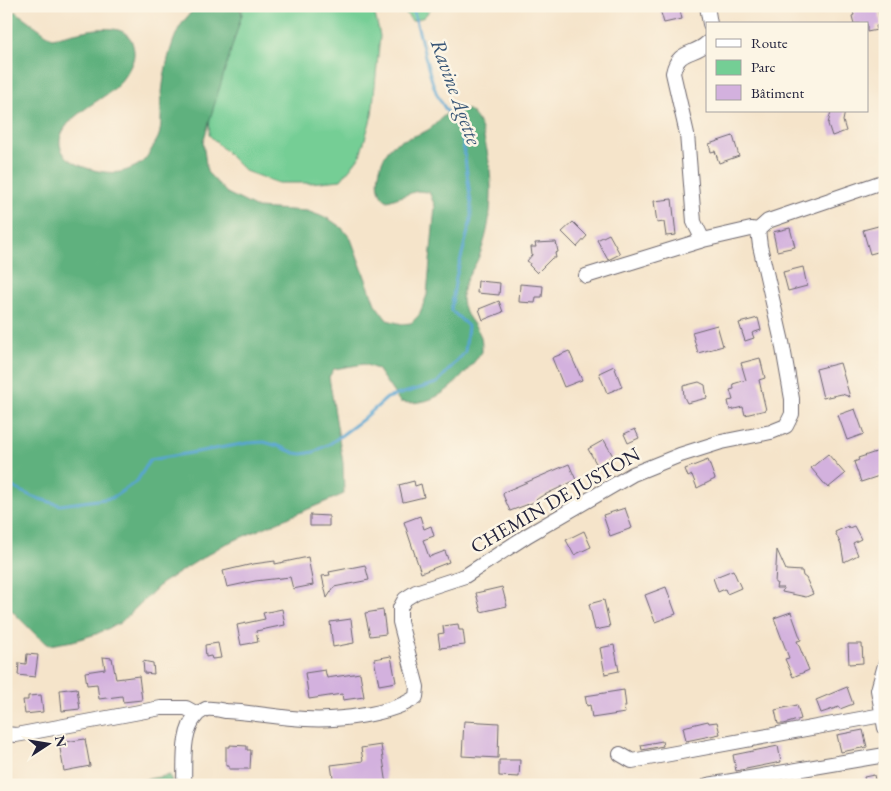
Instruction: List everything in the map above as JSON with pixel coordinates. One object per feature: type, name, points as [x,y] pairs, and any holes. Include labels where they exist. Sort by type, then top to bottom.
[{"type":"street","points":[[707,6],[710,22]]},
{"type":"street","points":[[703,240],[694,222],[687,134],[673,73],[674,66],[680,56],[704,46],[706,43]]},
{"type":"street","points":[[586,276],[703,240],[751,229],[758,230],[768,221],[885,180]]},
{"type":"street","name":"CHEMIN DE JUSTON","points":[[197,714],[207,710],[305,719],[343,718],[406,704],[416,697],[417,687],[400,622],[400,608],[405,598],[416,592],[465,576],[528,535],[633,474],[721,442],[771,432],[786,426],[792,414],[792,399],[758,230]]},
{"type":"street","points":[[620,754],[632,762],[884,721],[878,690],[885,665]]},
{"type":"street","points":[[6,734],[16,734],[161,708],[186,708],[197,714],[191,724],[186,740],[184,785]]},
{"type":"street","points":[[708,785],[885,755]]},
{"type":"green space","points":[[196,6],[239,6],[242,14],[203,142],[207,172],[227,193],[257,208],[307,211],[329,219],[342,228],[351,239],[375,304],[387,320],[402,324],[411,323],[419,315],[427,295],[435,206],[429,192],[417,191],[388,201],[383,197],[379,190],[378,182],[384,157],[393,145],[428,130],[452,111],[466,109],[475,116],[483,135],[490,167],[490,211],[485,240],[468,276],[462,293],[462,300],[467,315],[481,337],[482,352],[457,382],[447,390],[426,401],[414,403],[400,402],[377,369],[364,364],[334,369],[329,377],[343,463],[344,494],[223,545],[162,583],[120,623],[96,634],[73,641],[49,645],[36,635],[6,605],[6,11],[16,12],[52,38],[96,29],[118,30],[127,34],[134,50],[133,60],[128,71],[114,89],[82,111],[67,125],[60,140],[65,156],[82,166],[102,172],[120,172],[141,163],[160,134],[161,98],[170,53],[180,27]]},
{"type":"green space","points":[[242,6],[373,6],[380,36],[372,115],[360,156],[341,180],[310,183],[278,183],[245,171],[209,135],[210,115],[242,14]]},
{"type":"green space","points":[[400,6],[433,6],[424,17],[412,21]]},
{"type":"green space","points":[[170,775],[173,785],[115,785]]},
{"type":"building","points":[[659,6],[679,6],[682,19],[664,23]]},
{"type":"building","points":[[877,6],[881,25],[876,26],[877,30],[868,32],[868,22],[854,22],[852,16],[854,15],[853,12],[856,11],[855,9]]},
{"type":"building","points":[[831,112],[845,112],[843,121],[846,131],[832,136],[828,124]]},
{"type":"building","points":[[733,136],[739,156],[719,163],[715,151],[711,152],[709,144]]},
{"type":"building","points":[[672,199],[676,235],[666,236],[664,222],[657,223],[654,201]]},
{"type":"building","points":[[573,222],[587,236],[577,247],[562,232]]},
{"type":"building","points":[[882,225],[885,250],[870,254],[863,230]]},
{"type":"building","points":[[790,228],[795,247],[777,251],[773,232]]},
{"type":"building","points":[[609,234],[620,254],[608,260],[597,240]]},
{"type":"building","points":[[556,242],[558,252],[555,253],[556,258],[552,258],[537,273],[527,261],[532,255],[531,247],[536,247],[535,243]]},
{"type":"building","points":[[803,267],[807,286],[788,291],[783,272]]},
{"type":"building","points":[[478,281],[500,283],[499,295],[477,293]]},
{"type":"building","points":[[520,284],[543,286],[542,297],[536,297],[535,303],[519,302]]},
{"type":"building","points":[[499,301],[503,312],[483,320],[479,309]]},
{"type":"building","points":[[758,318],[761,330],[752,333],[754,338],[745,341],[739,323]]},
{"type":"building","points":[[717,325],[723,346],[698,353],[692,332]]},
{"type":"building","points":[[569,351],[582,380],[564,387],[552,358]]},
{"type":"building","points":[[760,358],[765,378],[759,380],[766,410],[745,415],[743,407],[730,410],[728,401],[733,400],[730,390],[734,389],[733,384],[746,380],[741,363]]},
{"type":"building","points":[[840,363],[850,397],[842,394],[823,398],[816,369]]},
{"type":"building","points":[[614,366],[622,387],[607,393],[599,373]]},
{"type":"building","points":[[699,382],[705,385],[707,398],[687,403],[684,397],[683,386]]},
{"type":"building","points":[[855,409],[864,434],[847,440],[838,415]]},
{"type":"building","points":[[635,429],[639,438],[628,443],[624,434]]},
{"type":"building","points":[[604,440],[613,456],[597,465],[588,449]]},
{"type":"building","points":[[885,449],[885,474],[861,482],[854,462],[859,460],[858,458]]},
{"type":"building","points":[[828,454],[845,474],[828,488],[811,468]]},
{"type":"building","points":[[708,460],[715,479],[697,488],[692,475],[688,477],[685,469]]},
{"type":"building","points":[[569,464],[576,480],[540,497],[537,501],[510,511],[503,495],[504,492]]},
{"type":"building","points":[[414,481],[415,486],[421,484],[424,497],[403,502],[399,485]]},
{"type":"building","points":[[625,508],[632,528],[610,536],[603,515]]},
{"type":"building","points":[[310,515],[329,516],[329,526],[310,526]]},
{"type":"building","points":[[420,516],[424,529],[431,526],[434,536],[423,540],[429,557],[445,551],[449,562],[421,573],[404,522]]},
{"type":"building","points":[[848,526],[849,528],[854,526],[861,539],[853,543],[858,555],[844,562],[841,545],[835,532]]},
{"type":"building","points":[[584,531],[591,547],[574,555],[566,540]]},
{"type":"building","points":[[777,550],[786,570],[802,571],[813,594],[806,597],[782,592],[783,588],[776,588]]},
{"type":"building","points":[[308,557],[313,585],[293,589],[290,577],[255,581],[227,587],[223,571],[253,564],[275,561],[275,564]]},
{"type":"building","points":[[365,565],[369,580],[334,587],[327,598],[322,576],[330,575],[329,572]]},
{"type":"building","points":[[733,570],[741,588],[727,594],[725,589],[718,592],[713,578]]},
{"type":"building","points":[[502,587],[507,606],[481,612],[476,593]]},
{"type":"building","points":[[666,587],[676,614],[655,622],[645,595]]},
{"type":"building","points":[[604,600],[610,627],[595,630],[589,604]]},
{"type":"building","points":[[282,609],[285,625],[256,631],[258,642],[241,645],[237,625],[265,619],[263,613]]},
{"type":"building","points":[[383,610],[386,634],[370,636],[365,613]]},
{"type":"building","points":[[791,612],[801,640],[797,641],[809,670],[793,677],[785,659],[789,658],[774,618]]},
{"type":"building","points":[[351,619],[354,643],[333,647],[330,622]]},
{"type":"building","points":[[458,624],[459,630],[463,630],[465,645],[440,648],[438,634],[444,633],[443,626]]},
{"type":"building","points":[[218,643],[221,658],[212,659],[211,656],[206,657],[205,645]]},
{"type":"building","points":[[848,644],[862,644],[863,663],[849,664]]},
{"type":"building","points":[[614,645],[619,671],[605,674],[600,648]]},
{"type":"building","points":[[27,654],[38,655],[35,677],[18,675],[19,663],[26,664]]},
{"type":"building","points":[[391,656],[396,682],[379,685],[374,659]]},
{"type":"building","points":[[103,657],[112,658],[116,679],[139,676],[142,700],[123,702],[122,696],[99,699],[97,684],[87,685],[85,672],[105,669]]},
{"type":"building","points":[[143,661],[153,663],[154,674],[144,673]]},
{"type":"building","points":[[325,670],[327,678],[360,673],[364,697],[343,700],[342,694],[309,699],[305,673]]},
{"type":"building","points":[[847,687],[853,704],[821,713],[816,700]]},
{"type":"building","points":[[77,688],[80,709],[62,711],[60,690]]},
{"type":"building","points":[[624,690],[625,713],[592,718],[590,705],[587,706],[585,696]]},
{"type":"building","points":[[41,695],[43,712],[25,714],[23,700],[28,700],[28,696]]},
{"type":"building","points":[[797,705],[801,719],[778,724],[775,710]]},
{"type":"building","points":[[464,721],[499,723],[498,758],[462,756]]},
{"type":"building","points":[[708,721],[709,723],[717,722],[720,734],[686,741],[683,727]]},
{"type":"building","points":[[863,730],[867,747],[841,752],[837,735]]},
{"type":"building","points":[[85,739],[90,766],[64,771],[59,743]]},
{"type":"building","points":[[662,741],[663,746],[642,750],[641,745]]},
{"type":"building","points":[[230,745],[247,746],[247,750],[251,750],[250,769],[229,769],[229,766],[226,766],[226,747],[230,747]]},
{"type":"building","points":[[381,745],[387,785],[334,785],[331,765],[363,761],[361,748]]},
{"type":"building","points":[[778,746],[781,762],[736,771],[733,755]]},
{"type":"building","points":[[499,760],[520,760],[519,777],[499,776]]},
{"type":"building","points":[[874,775],[876,785],[866,785],[864,777]]},
{"type":"waterway","name":"Ravine Agette","points":[[6,484],[33,497],[60,505],[112,498],[137,481],[150,460],[248,443],[264,442],[295,453],[314,452],[331,443],[387,398],[437,383],[465,352],[468,326],[451,310],[456,277],[471,220],[471,204],[463,143],[455,123],[436,92],[412,6]]}]
